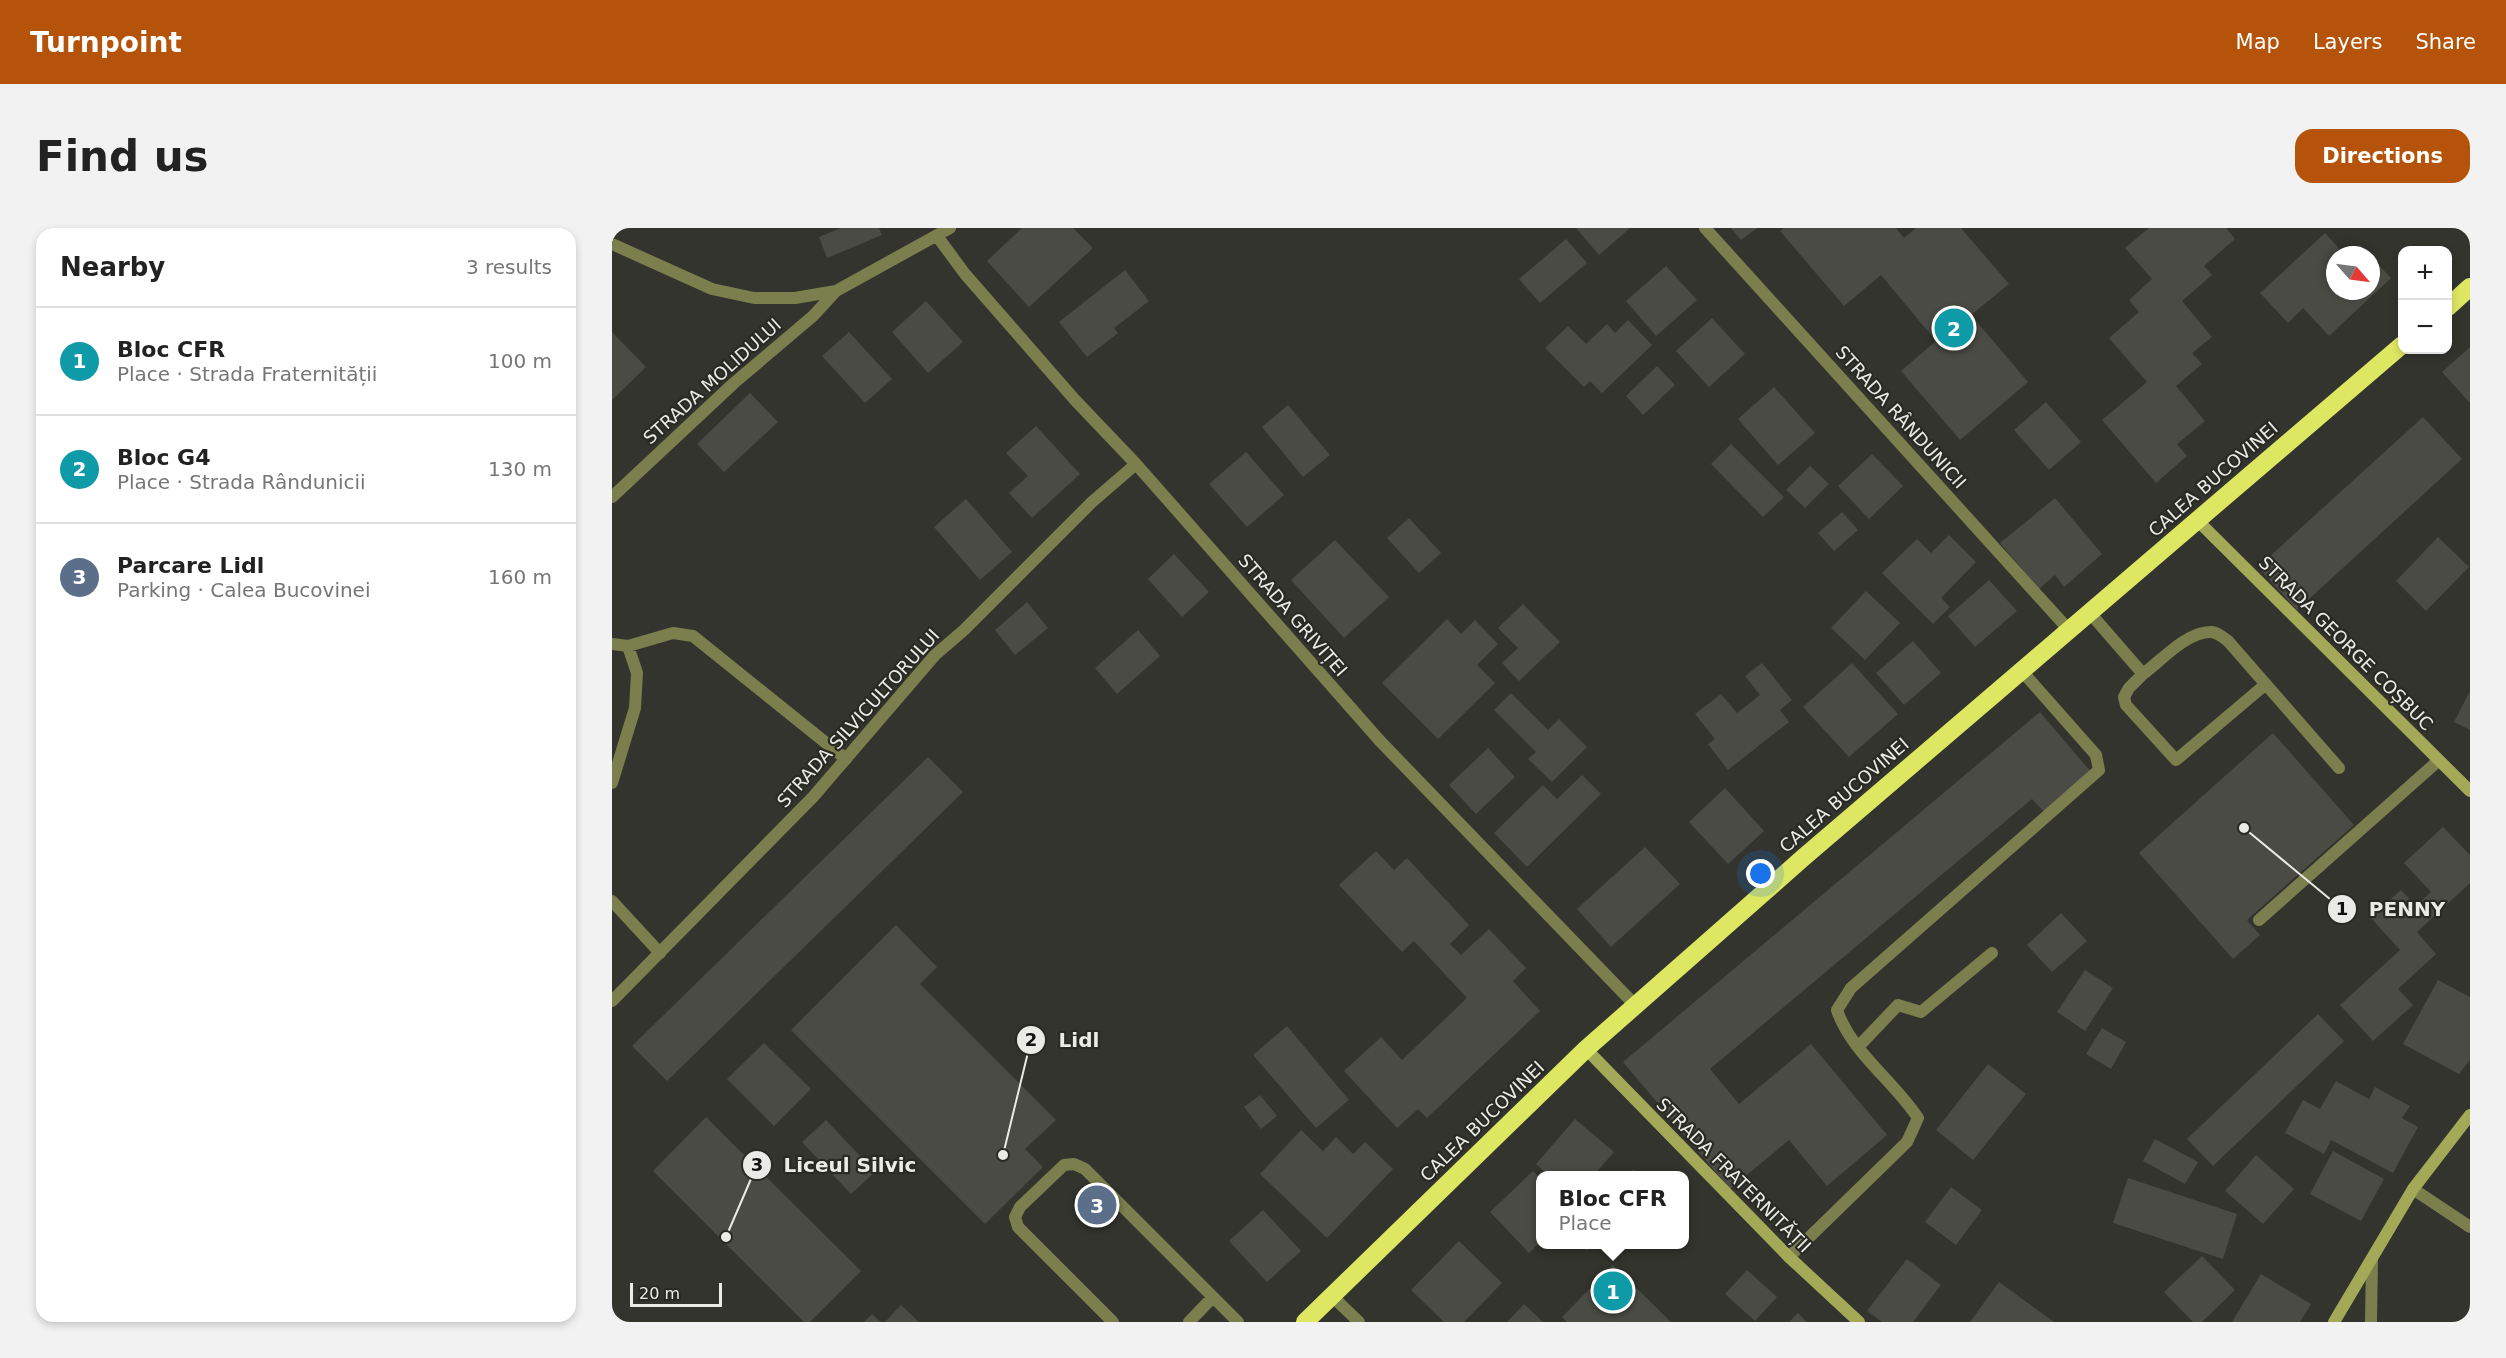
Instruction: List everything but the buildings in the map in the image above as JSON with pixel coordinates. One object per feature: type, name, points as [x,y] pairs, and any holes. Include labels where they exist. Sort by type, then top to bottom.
[{"type":"highway","points":[[2452,303],[2470,287]]},
{"type":"highway","name":"CALEA BUCOVINEI","points":[[1305,1322],[1586,1049],[2021,670],[2398,349]]},
{"type":"street","points":[[612,244],[712,289],[754,298],[795,298],[836,291],[950,228]]},
{"type":"street","name":"STRADA RÂNDUNICII","points":[[1705,228],[2069,630]]},
{"type":"street","name":"STRADA GRIVIȚEI","points":[[937,236],[965,274],[1380,741],[1636,1006]]},
{"type":"street","name":"STRADA MOLIDULUI","points":[[612,497],[734,383],[813,316],[836,291]]},
{"type":"street","name":"STRADA SILVICULTORULUI","points":[[612,1001],[813,797],[935,655],[964,630],[1092,502],[1136,464]]},
{"type":"street","name":"STRADA GEORGE COȘBUC","points":[[2197,520],[2470,791]]},
{"type":"street","points":[[2090,613],[2144,674]]},
{"type":"street","points":[[2266,684],[2176,760],[2126,705],[2124,697],[2129,688],[2144,674],[2188,639],[2202,633],[2215,632],[2228,641],[2266,684],[2339,768]]},
{"type":"street","points":[[612,644],[628,646],[673,633],[693,636],[846,759]]},
{"type":"street","points":[[612,783],[635,708],[637,673],[628,646]]},
{"type":"street","points":[[1789,1257],[1907,1142],[1918,1118],[1904,1096],[1844,1030],[1837,1010],[1851,988],[2099,770],[2096,755],[2021,670]]},
{"type":"street","points":[[2259,920],[2438,761]]},
{"type":"street","points":[[612,901],[660,953]]},
{"type":"street","points":[[1859,1046],[1898,1005],[1921,1012],[1992,953]]},
{"type":"street","name":"STRADA FRATERNITĂȚII","points":[[1586,1049],[1789,1257],[1859,1322]]},
{"type":"street","points":[[2334,1322],[2414,1188],[2470,1115]]},
{"type":"street","points":[[1113,1322],[1018,1227],[1015,1217],[1020,1207],[1064,1165],[1074,1164],[1085,1169],[1238,1322]]},
{"type":"street","points":[[2414,1188],[2470,1227]]},
{"type":"street","points":[[2371,1322],[2372,1259]]},
{"type":"street","points":[[1332,1296],[1359,1322]]},
{"type":"street","points":[[1189,1322],[1213,1297]]},
{"type":"place","name":"Bloc G4","points":[[1954,328]]},
{"type":"place","name":"PENNY","points":[[2244,828]]},
{"type":"place","name":"Lidl","points":[[1003,1155]]},
{"type":"place","name":"Parcare Lidl","points":[[1097,1205]]},
{"type":"place","name":"Liceul Silvic","points":[[726,1237]]},
{"type":"place","name":"Bloc CFR","points":[[1613,1291]]}]
